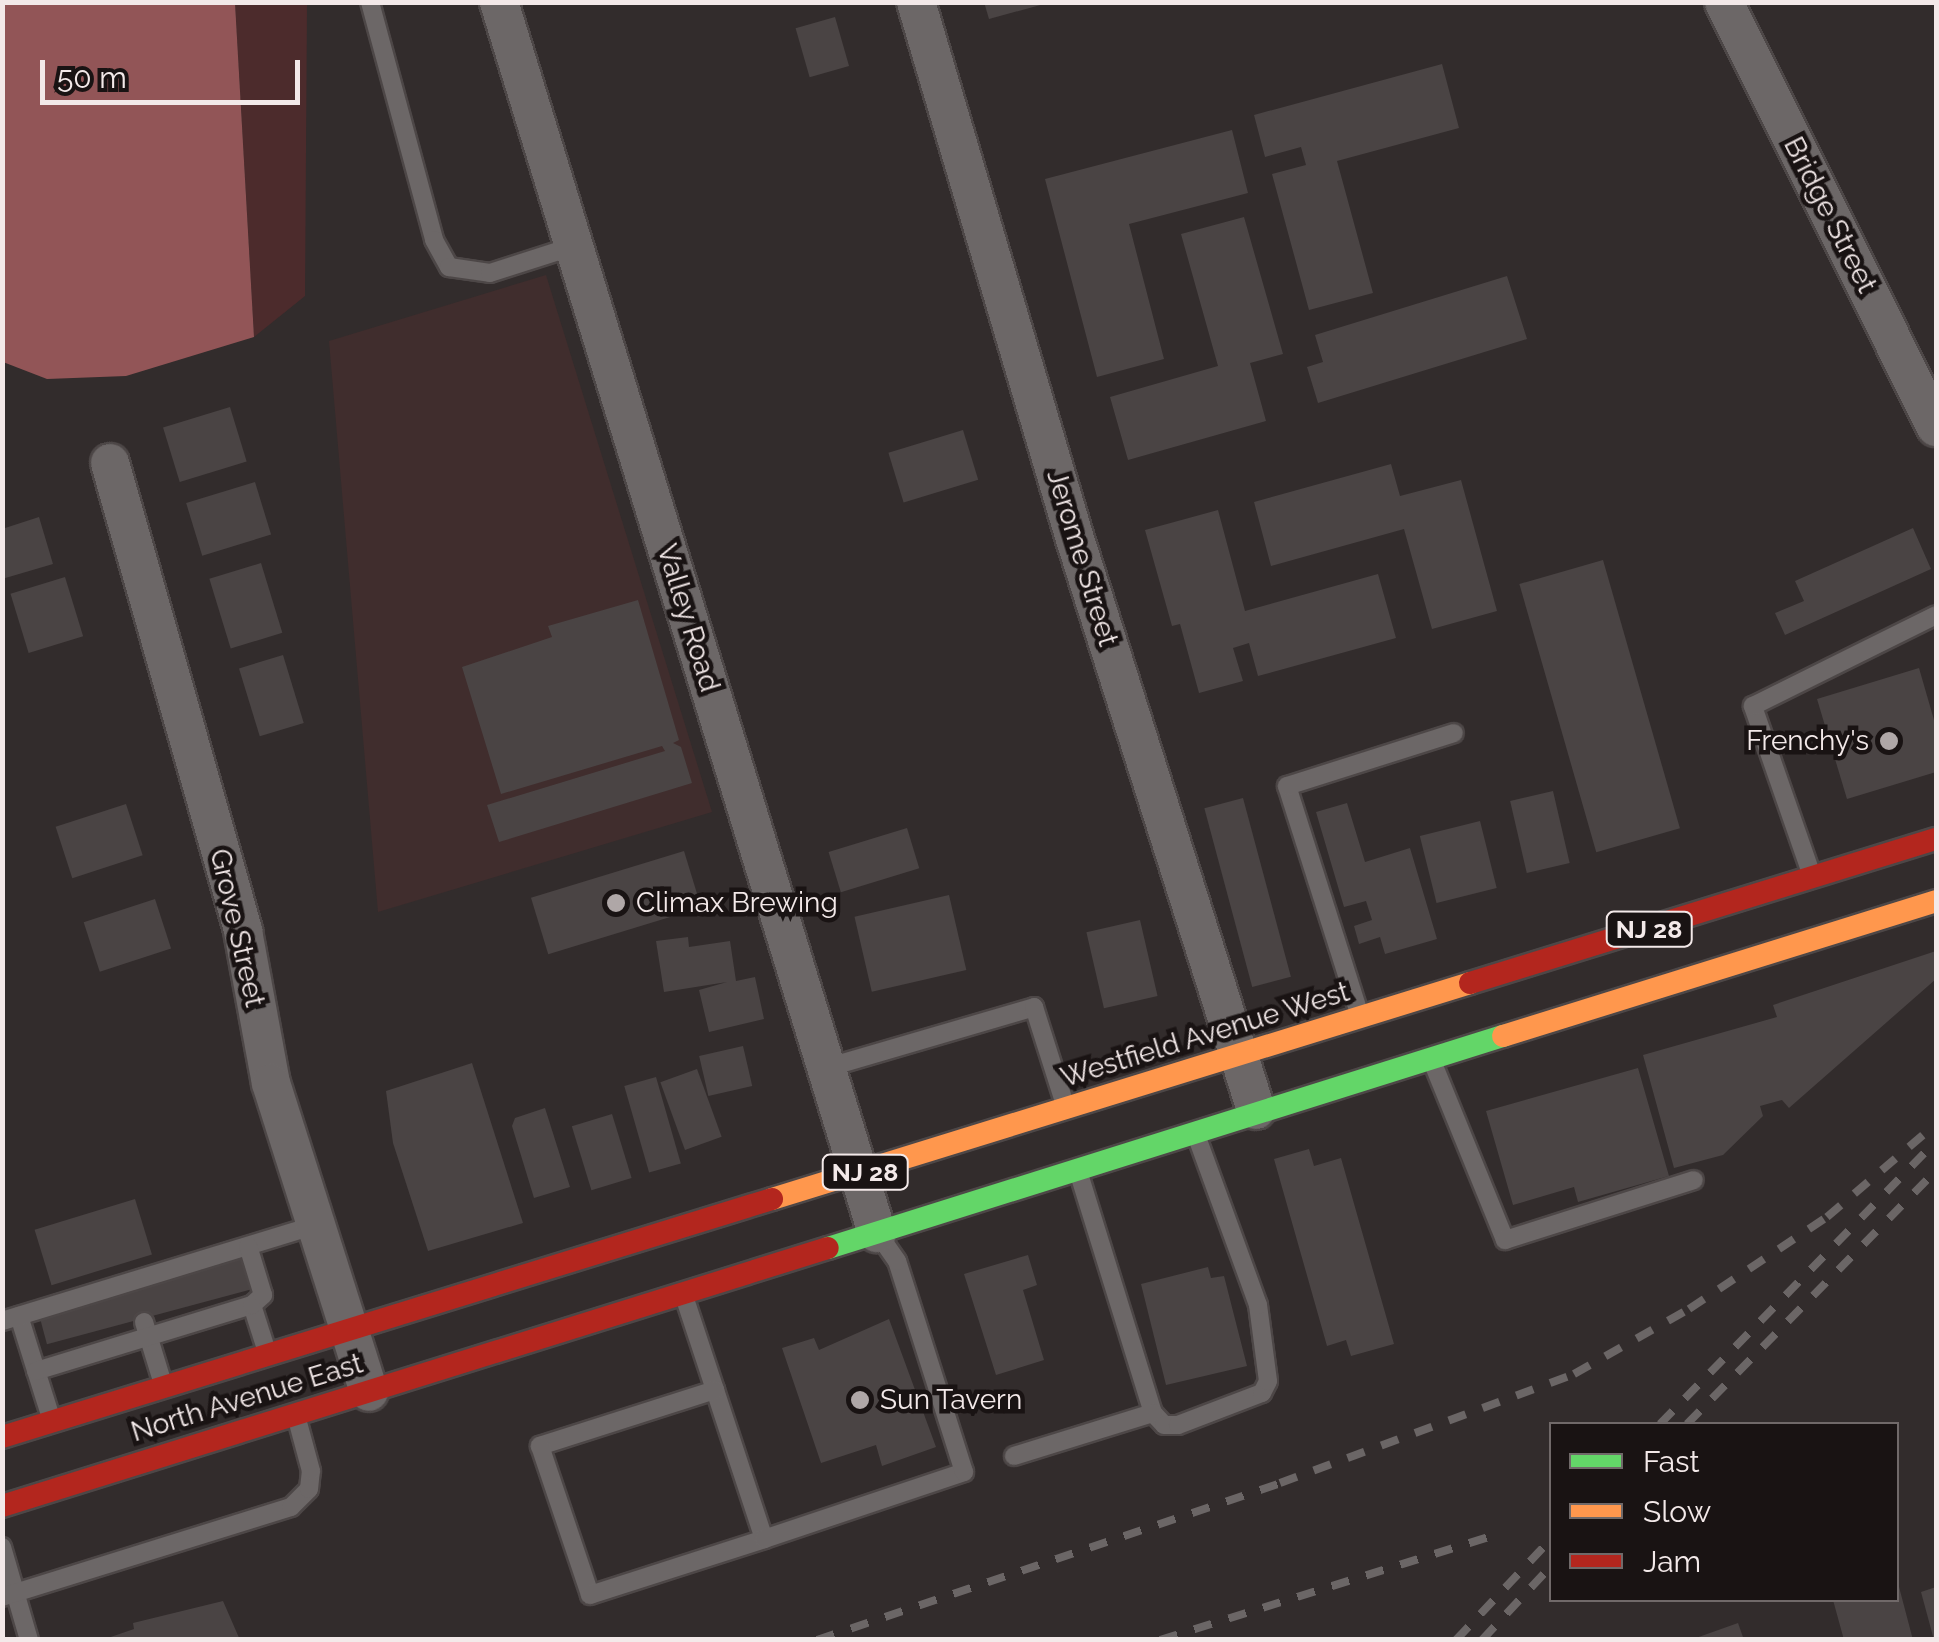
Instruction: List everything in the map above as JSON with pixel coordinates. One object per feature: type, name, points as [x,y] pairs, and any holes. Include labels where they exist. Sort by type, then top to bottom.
[{"type":"main road","name":"Westfield Avenue West","points":[[491,1286],[1936,840]]},
{"type":"main road","name":"NJ 28","points":[[683,1293],[1256,1110],[1936,901]]},
{"type":"main road","name":"North Avenue East","points":[[2,1437],[491,1286]]},
{"type":"main road","name":"North Avenue East","points":[[2,1506],[683,1293]]},
{"type":"street","name":"Valley Road","points":[[499,2],[877,1233]]},
{"type":"street","name":"Jerome Street","points":[[916,2],[1075,539],[1256,1110]]},
{"type":"street","name":"Bridge Street","points":[[1724,2],[1936,426]]},
{"type":"street","name":"Grove Street","points":[[110,463],[242,931],[271,1083],[369,1392]]},
{"type":"lane","points":[[370,2],[434,240],[450,267],[490,273],[574,246]]},
{"type":"lane","points":[[1813,878],[1753,706],[1936,615]]},
{"type":"lane","points":[[1361,1019],[1287,786],[1454,733]]},
{"type":"lane","points":[[826,1068],[1034,1006],[1067,1109]]},
{"type":"lane","points":[[1430,1056],[1505,1240],[1694,1180]]},
{"type":"lane","points":[[1077,1168],[1153,1413],[1164,1424],[1178,1425],[1262,1393],[1268,1381],[1258,1304],[1195,1130]]},
{"type":"lane","points":[[52,1422],[36,1371],[10,1318],[132,1285],[316,1225]]},
{"type":"lane","points":[[715,1390],[540,1446],[590,1596],[964,1472],[897,1261],[877,1233]]},
{"type":"lane","points":[[36,1371],[146,1329],[252,1304],[264,1295],[248,1246]]},
{"type":"lane","points":[[683,1293],[764,1539]]},
{"type":"lane","points":[[252,1304],[268,1355]]},
{"type":"lane","points":[[146,1329],[164,1387]]},
{"type":"lane","points":[[1014,1456],[1153,1413]]},
{"type":"lane","points":[[9,1595],[291,1508],[309,1489],[312,1471],[296,1414]]},
{"type":"lane","points":[[2,1547],[9,1595],[28,1640]]},
{"type":"shaded area","points":[[2,3],[235,3],[254,337],[126,376],[47,379],[3,362]]},
{"type":"shaded area","points":[[235,3],[307,3],[305,296],[254,337]]},
{"type":"shaded area","points":[[546,275],[712,812],[378,912],[329,341]]},
{"type":"building","points":[[984,2],[1044,2],[1044,4],[989,19]]},
{"type":"building","points":[[835,17],[849,66],[810,77],[796,28]]},
{"type":"building","points":[[1442,64],[1459,128],[1337,161],[1373,293],[1309,310],[1272,174],[1306,165],[1301,147],[1265,157],[1254,115]]},
{"type":"building","points":[[1232,130],[1248,193],[1129,224],[1164,359],[1097,377],[1045,179]]},
{"type":"building","points":[[1244,217],[1283,354],[1250,363],[1266,421],[1128,460],[1110,397],[1218,366],[1181,234]]},
{"type":"building","points":[[1507,276],[1527,339],[1318,403],[1307,367],[1323,362],[1315,335]]},
{"type":"building","points":[[230,407],[247,462],[180,482],[163,427]]},
{"type":"building","points":[[963,430],[978,480],[904,503],[888,453]]},
{"type":"building","points":[[1391,464],[1400,496],[1461,480],[1497,611],[1432,629],[1404,529],[1271,566],[1254,502]]},
{"type":"building","points":[[255,482],[271,535],[202,556],[186,503]]},
{"type":"building","points":[[1218,510],[1245,611],[1378,574],[1396,638],[1258,676],[1249,643],[1233,648],[1243,681],[1199,693],[1180,624],[1172,626],[1145,530]]},
{"type":"building","points":[[39,517],[53,564],[2,579],[2,529]]},
{"type":"building","points":[[1913,528],[1931,569],[1785,635],[1775,613],[1804,601],[1795,581]]},
{"type":"building","points":[[1603,560],[1680,828],[1596,852],[1519,584]]},
{"type":"building","points":[[261,563],[282,633],[231,649],[209,579]]},
{"type":"building","points":[[65,577],[83,636],[29,653],[10,594]]},
{"type":"building","points":[[638,600],[679,740],[673,743],[681,747],[692,783],[499,842],[487,805],[665,751],[662,746],[501,794],[462,667],[552,637],[548,626]]},
{"type":"building","points":[[283,655],[304,723],[260,736],[239,668]]},
{"type":"building","points":[[1919,668],[1936,727],[1936,772],[1847,799],[1817,699]]},
{"type":"building","points":[[1553,791],[1570,863],[1527,873],[1510,801]]},
{"type":"building","points":[[1243,798],[1291,977],[1252,987],[1204,808]]},
{"type":"building","points":[[1347,803],[1365,862],[1410,848],[1437,939],[1385,954],[1380,937],[1359,944],[1354,926],[1372,920],[1366,901],[1344,907],[1316,812]]},
{"type":"building","points":[[126,804],[143,855],[72,878],[56,827]]},
{"type":"building","points":[[1480,821],[1497,888],[1437,903],[1420,836]]},
{"type":"building","points":[[907,828],[919,868],[841,892],[829,852]]},
{"type":"building","name":"Climax Brewing","points":[[684,851],[701,907],[548,954],[531,898]]},
{"type":"building","points":[[949,895],[966,970],[872,992],[854,917]]},
{"type":"building","points":[[155,899],[171,948],[100,972],[84,922]]},
{"type":"building","points":[[1140,920],[1158,996],[1104,1008],[1086,932]]},
{"type":"building","points":[[688,937],[689,947],[730,941],[736,981],[755,977],[764,1019],[709,1032],[699,990],[727,982],[664,992],[656,941]]},
{"type":"building","points":[[1936,951],[1936,979],[1789,1108],[1782,1100],[1760,1106],[1763,1116],[1723,1155],[1674,1168],[1643,1055],[1777,1017],[1773,1005]]},
{"type":"building","points":[[743,1046],[752,1086],[708,1096],[699,1056]]},
{"type":"building","points":[[472,1063],[523,1223],[428,1251],[393,1143],[386,1091]]},
{"type":"building","points":[[1638,1068],[1669,1176],[1578,1202],[1574,1187],[1513,1205],[1486,1111]]},
{"type":"building","points":[[697,1069],[722,1137],[685,1150],[660,1082]]},
{"type":"building","points":[[656,1077],[681,1164],[649,1173],[624,1086]]},
{"type":"building","points":[[545,1108],[570,1187],[534,1198],[512,1126],[515,1118]]},
{"type":"building","points":[[612,1114],[632,1178],[591,1190],[572,1126]]},
{"type":"building","points":[[1309,1149],[1314,1166],[1341,1158],[1394,1344],[1351,1356],[1346,1340],[1327,1346],[1274,1159]]},
{"type":"building","points":[[135,1199],[152,1254],[52,1285],[35,1230]]},
{"type":"building","points":[[1028,1255],[1037,1285],[1023,1290],[1044,1360],[996,1375],[964,1274]]},
{"type":"building","points":[[241,1257],[250,1290],[47,1344],[38,1311]]},
{"type":"building","points":[[1208,1267],[1211,1278],[1224,1276],[1247,1366],[1166,1385],[1141,1284]]},
{"type":"building","name":"Sun Tavern","points":[[889,1319],[936,1447],[882,1466],[876,1445],[821,1463],[782,1348],[814,1338],[819,1350]]},
{"type":"building","points":[[1899,1587],[1913,1640],[1844,1640],[1834,1602],[1899,1602]]},
{"type":"building","points":[[1936,1587],[1936,1640],[1934,1640],[1921,1592]]},
{"type":"building","points":[[223,1601],[240,1640],[102,1640],[134,1629],[133,1623]]},
{"type":"building","points":[[1738,1623],[1744,1640],[1693,1640],[1693,1639]]},
{"type":"railway","points":[[817,1640],[1280,1483],[1574,1374],[1689,1309],[1827,1217],[1936,1124]]},
{"type":"railway","points":[[1662,1422],[1936,1141]]},
{"type":"railway","points":[[1689,1422],[1936,1171]]},
{"type":"railway","points":[[1160,1640],[1498,1534]]},
{"type":"railway","points":[[1456,1640],[1549,1541]]},
{"type":"railway","points":[[1482,1640],[1549,1568]]},
{"type":"traffic: fast","points":[[828,1248],[1503,1036]]},
{"type":"traffic: slow","points":[[1503,1036],[1936,901]]},
{"type":"traffic: slow","points":[[772,1199],[1470,983]]},
{"type":"traffic: jam","points":[[1470,983],[1936,839]]},
{"type":"traffic: jam","points":[[2,1437],[772,1199]]},
{"type":"traffic: jam","points":[[2,1506],[828,1248]]},
{"type":"place","name":"Frenchy's","points":[[1889,741]]},
{"type":"place","name":"Climax Brewing","points":[[616,903]]},
{"type":"place","name":"Sun Tavern","points":[[860,1400]]}]
